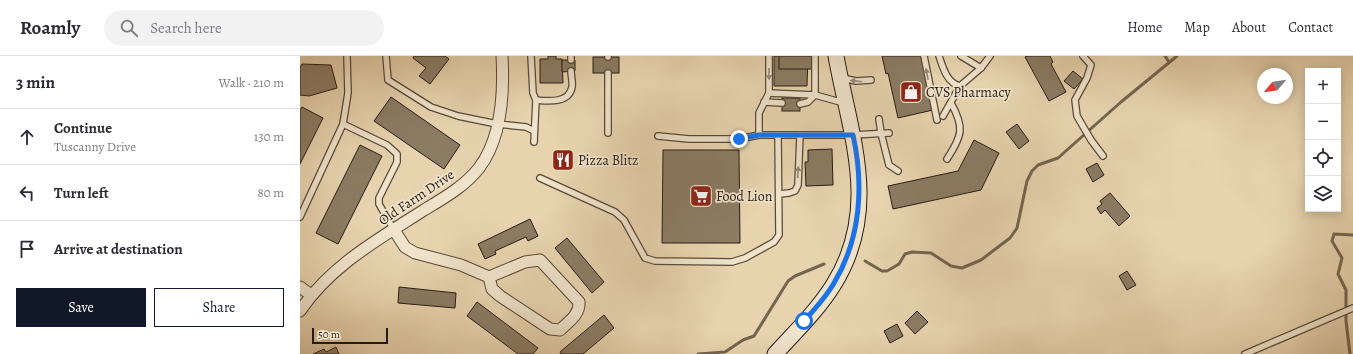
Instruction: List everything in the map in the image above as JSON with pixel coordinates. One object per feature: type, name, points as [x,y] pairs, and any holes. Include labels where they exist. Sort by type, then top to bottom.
[{"type":"street","name":"Old Farm Drive","points":[[300,311],[311,295],[343,263],[450,194],[468,180],[480,167],[488,152],[498,124],[502,56]]},
{"type":"street","points":[[775,354],[830,290],[841,270],[857,223],[860,190],[857,154],[836,56]]},
{"type":"street","points":[[394,230],[405,247],[415,253],[461,265],[489,277],[525,262],[540,260],[579,302],[579,308],[577,313],[560,330],[550,329],[500,296],[492,289],[489,277]]},
{"type":"street","points":[[300,286],[311,295]]},
{"type":"lane","points":[[300,217],[343,124],[348,93],[347,56]]},
{"type":"lane","points":[[386,56],[388,80],[431,107],[458,116],[498,124],[526,127],[534,131]]},
{"type":"lane","points":[[531,56],[533,93],[536,100],[534,142]]},
{"type":"lane","points":[[759,135],[759,114],[769,93],[769,56]]},
{"type":"lane","points":[[800,104],[808,102],[815,95],[815,56]]},
{"type":"lane","points":[[924,56],[936,120]]},
{"type":"lane","points":[[938,56],[949,80],[960,86]]},
{"type":"lane","points":[[961,56],[981,68]]},
{"type":"lane","points":[[943,116],[960,86],[981,68],[990,56]]},
{"type":"lane","points":[[1083,56],[1090,65],[1087,78],[1075,100],[1077,116],[1091,140],[1103,156]]},
{"type":"lane","points":[[536,100],[560,100],[567,96],[572,89],[571,71]]},
{"type":"lane","points":[[608,73],[608,133]]},
{"type":"lane","points":[[841,78],[856,81],[871,80]]},
{"type":"lane","points":[[769,93],[815,95],[847,103]]},
{"type":"lane","points":[[764,102],[782,103]]},
{"type":"lane","points":[[947,158],[958,142],[961,127],[951,103]]},
{"type":"lane","points":[[879,119],[888,165],[898,171]]},
{"type":"lane","points":[[343,124],[387,145],[397,154],[397,162],[379,198],[379,204],[394,230]]},
{"type":"lane","points":[[658,136],[689,139],[739,139],[759,135],[853,135],[889,133]]},
{"type":"lane","points":[[540,178],[615,212],[624,220],[645,258],[655,262],[732,262],[745,258],[774,242],[779,235],[778,135]]},
{"type":"lane","points":[[779,194],[795,191],[798,185],[800,135]]},
{"type":"lane","points":[[1245,354],[1352,308]]},
{"type":"building","points":[[414,56],[445,56],[449,59],[430,84],[419,76],[426,68],[413,58]]},
{"type":"building","points":[[548,56],[556,56],[556,59],[562,59],[563,83],[540,83],[540,59],[548,59]]},
{"type":"building","points":[[774,56],[808,56],[807,86],[774,86]]},
{"type":"building","points":[[779,56],[812,56],[812,69],[779,69]]},
{"type":"building","name":"CVS Pharmacy","points":[[882,56],[921,56],[933,110],[898,118],[888,73],[886,74]]},
{"type":"building","points":[[1050,56],[1053,62],[1051,64],[1066,92],[1049,101],[1025,57]]},
{"type":"building","points":[[593,57],[619,57],[619,73],[593,73]]},
{"type":"building","points":[[562,60],[575,60],[575,71],[562,72]]},
{"type":"building","points":[[302,64],[331,65],[337,88],[309,96],[300,95],[300,67]]},
{"type":"building","points":[[1073,71],[1083,79],[1074,89],[1064,81]]},
{"type":"building","points":[[391,97],[460,145],[444,169],[374,121]]},
{"type":"building","points":[[782,98],[800,98],[800,111],[782,111]]},
{"type":"building","points":[[302,107],[323,118],[300,164],[300,110]]},
{"type":"building","points":[[1017,124],[1029,141],[1019,149],[1006,132]]},
{"type":"building","points":[[974,140],[999,153],[981,190],[893,209],[888,186],[958,171]]},
{"type":"building","points":[[360,145],[382,156],[338,244],[316,233]]},
{"type":"building","points":[[832,149],[833,185],[806,186],[805,162],[808,162],[808,150]]},
{"type":"building","name":"Food Lion","points":[[663,150],[739,150],[740,243],[662,243]]},
{"type":"building","points":[[1097,163],[1104,175],[1093,182],[1086,169]]},
{"type":"building","points":[[1110,193],[1130,216],[1119,226],[1105,210],[1101,214],[1097,208],[1102,204],[1100,201]]},
{"type":"building","points":[[530,219],[538,236],[528,241],[526,237],[495,251],[496,254],[485,259],[478,244]]},
{"type":"building","points":[[567,238],[604,282],[592,293],[555,248]]},
{"type":"building","points":[[1127,271],[1136,285],[1127,290],[1119,276]]},
{"type":"building","points":[[399,287],[456,293],[455,308],[398,303]]},
{"type":"building","points":[[477,302],[538,348],[533,354],[518,354],[467,316]]},
{"type":"building","points":[[917,311],[928,322],[915,334],[905,323]]},
{"type":"building","points":[[604,315],[614,328],[583,354],[561,354],[560,352]]},
{"type":"building","points":[[897,324],[903,336],[890,343],[884,331]]},
{"type":"building","points":[[336,347],[339,354],[313,354],[324,349],[326,352]]},
{"type":"waterway","points":[[1165,56],[1169,62]]},
{"type":"waterway","points":[[865,261],[882,271],[887,271],[899,264],[905,254],[912,252],[931,253],[951,266],[962,268],[981,260],[1010,238],[1017,228],[1027,181],[1032,171],[1038,165],[1058,158],[1121,102],[1177,56]]},
{"type":"waterway","points":[[1350,354],[1346,321],[1346,290],[1338,274],[1342,258],[1332,241],[1334,234],[1353,235]]},
{"type":"waterway","points":[[698,354],[725,352],[743,340],[754,336],[788,281],[795,276],[824,264]]},
{"type":"place","name":"CVS Pharmacy","points":[[911,92]]},
{"type":"place","name":"Pizza Blitz","points":[[563,160]]},
{"type":"place","name":"Food Lion","points":[[701,196]]},
{"type":"route","points":[[739,139],[759,135],[853,135],[857,154],[860,190],[857,223],[848,252],[834,284],[804,321]]}]
